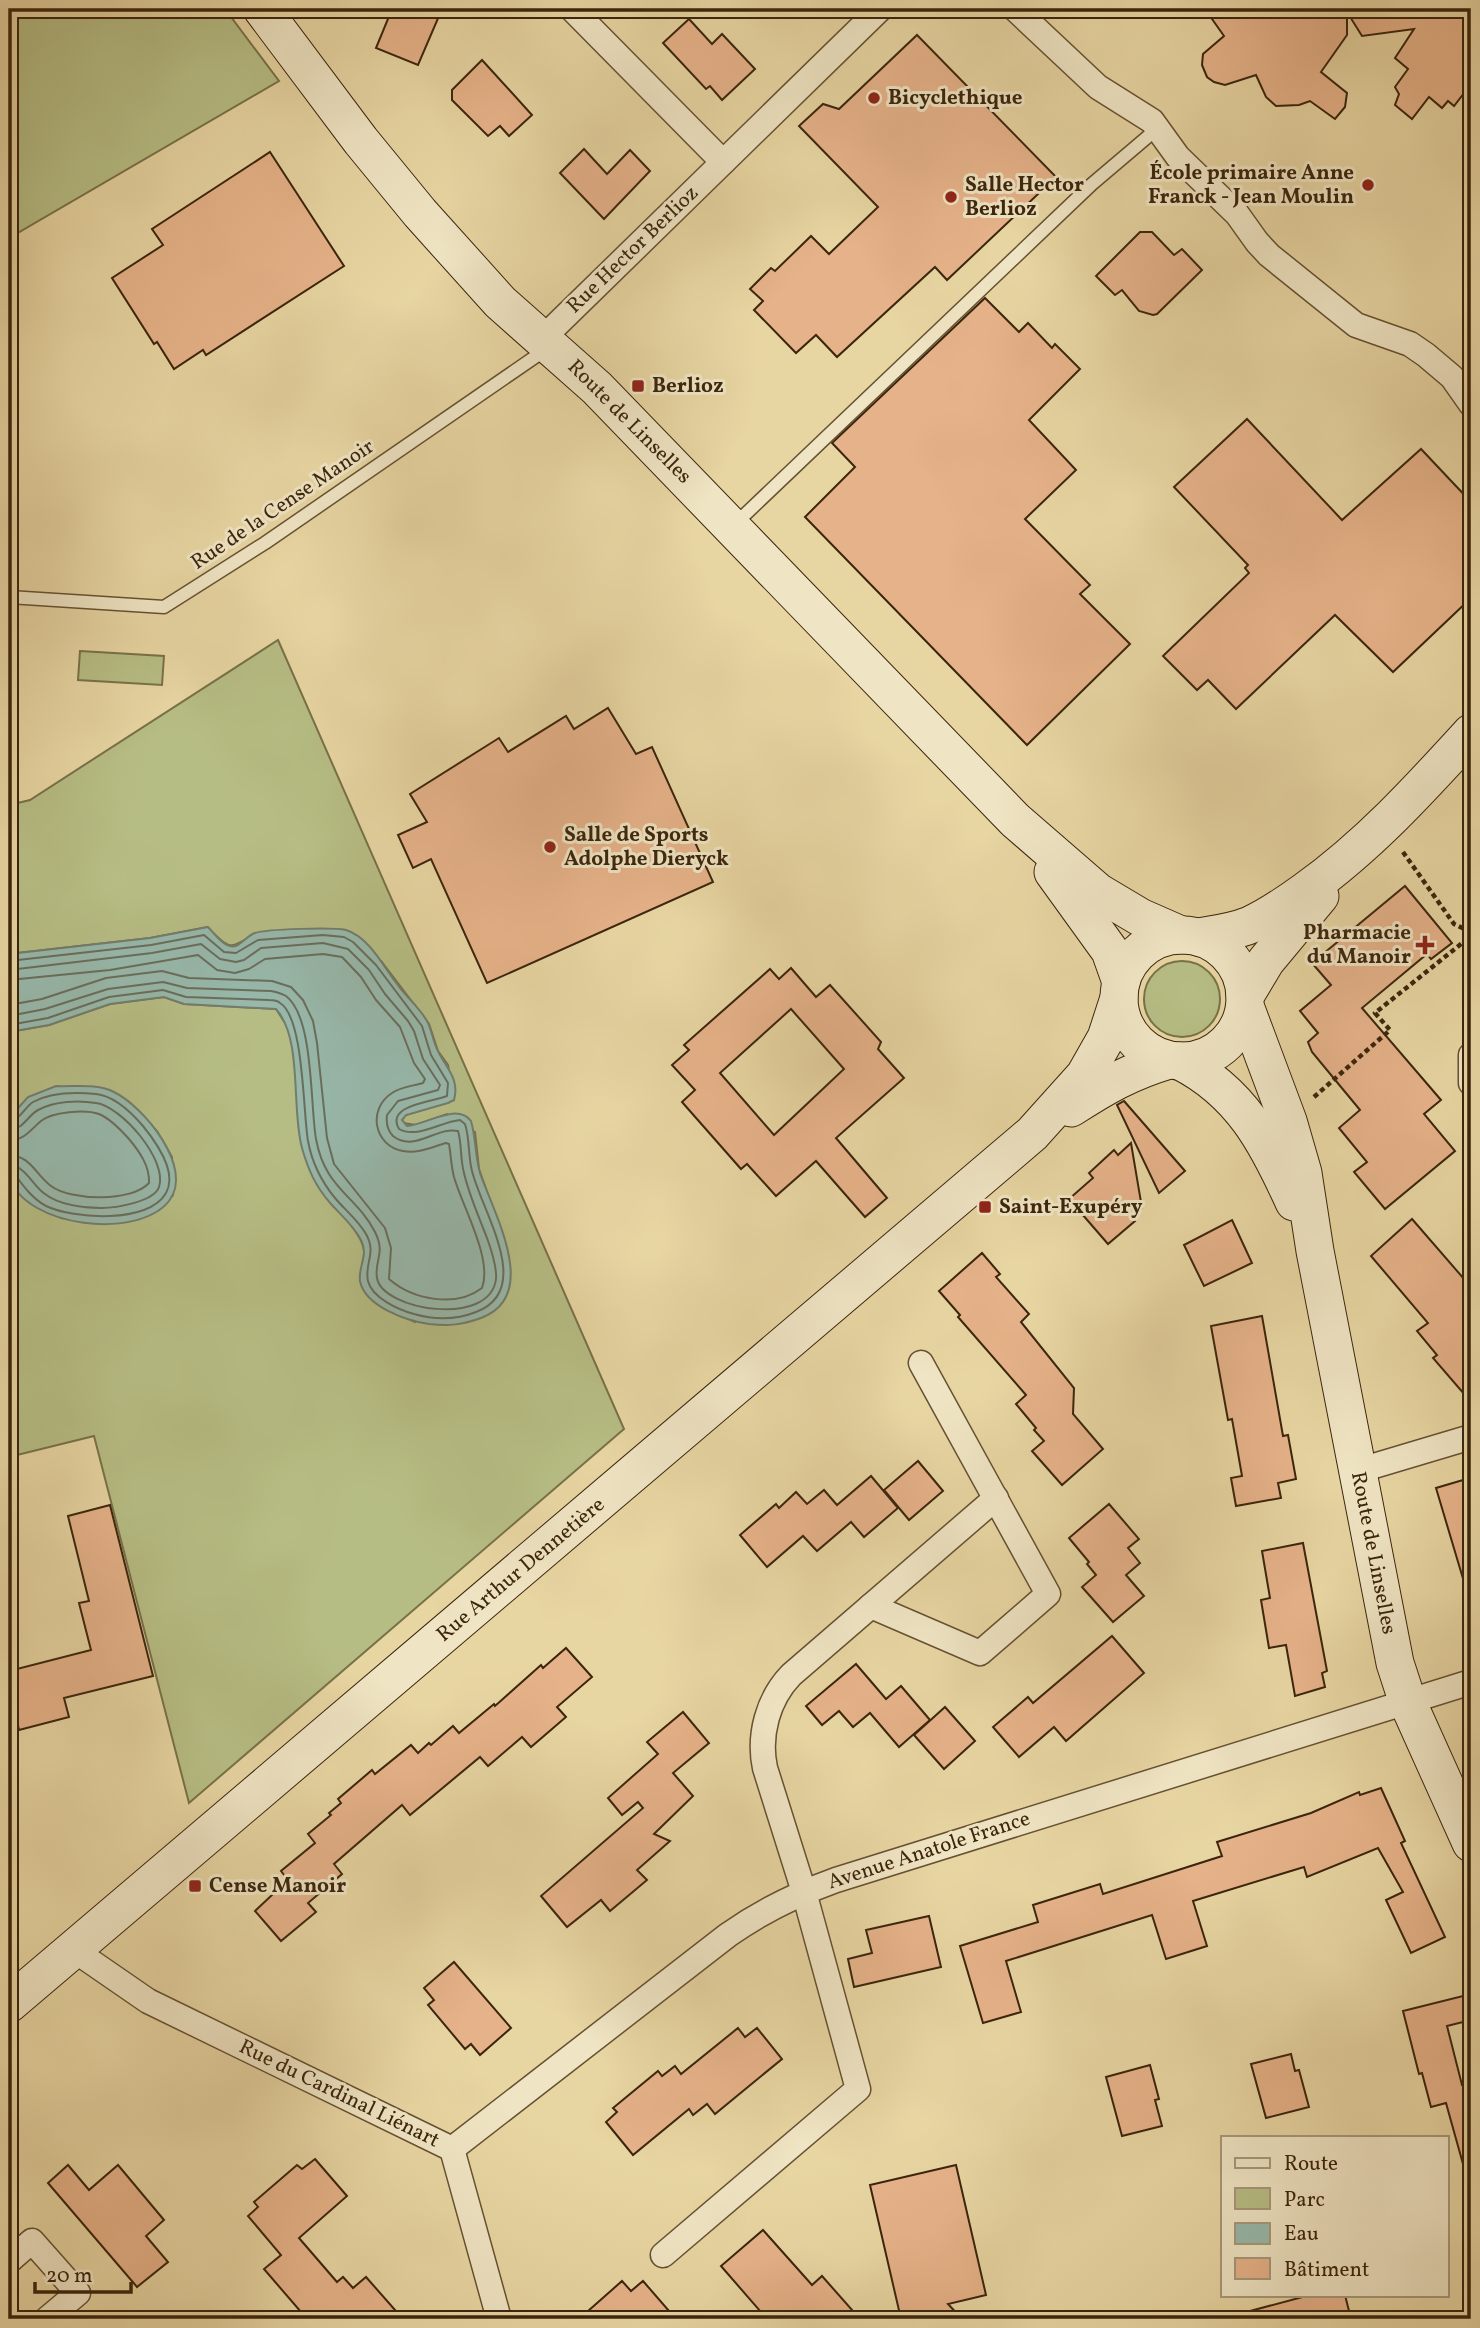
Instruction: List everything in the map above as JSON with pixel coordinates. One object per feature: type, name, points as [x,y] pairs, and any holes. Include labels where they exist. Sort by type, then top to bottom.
[{"type":"street","name":"Route de Linselles","points":[[262,9],[361,141],[453,252],[500,302],[597,388],[1015,820],[1098,892],[1140,917],[1189,936]]},
{"type":"street","points":[[572,9],[723,162]]},
{"type":"street","name":"Rue Hector Berlioz","points":[[547,342],[723,162],[880,9]]},
{"type":"street","points":[[1015,9],[1098,87],[1135,109],[1158,128],[1178,157],[1237,214],[1269,255],[1356,326],[1410,344],[1426,355],[1452,377],[1471,404]]},
{"type":"street","points":[[1358,851],[1286,904],[1262,918],[1231,931],[1163,938],[1140,951],[1128,966],[1120,990],[1124,1021],[1136,1041],[1148,1051],[1174,1061],[1198,1059],[1223,1046],[1236,1033],[1245,1001],[1266,961],[1279,943],[1358,851],[1471,733]]},
{"type":"street","name":"Route de Linselles","points":[[1015,820],[1105,944],[1117,966],[1120,990]]},
{"type":"street","points":[[1189,936],[1213,943],[1231,958],[1243,980],[1245,1001]]},
{"type":"street","name":"Rue Arthur Dennetière","points":[[1032,1134],[1085,1075],[1106,1038],[1120,990]]},
{"type":"street","name":"Route de Linselles","points":[[1245,1001],[1288,1121],[1303,1173],[1315,1251],[1392,1651],[1408,1703],[1471,1843]]},
{"type":"street","points":[[1471,1055],[1471,1083]]},
{"type":"street","name":"Route de Linselles","points":[[1174,1061],[1214,1081],[1250,1120],[1276,1165],[1315,1251]]},
{"type":"street","name":"Rue Arthur Dennetière","points":[[9,2004],[1032,1134],[1133,1071],[1174,1061]]},
{"type":"street","points":[[871,1606],[980,1653],[1048,1594],[921,1363]]},
{"type":"street","points":[[1357,1471],[1471,1437]]},
{"type":"street","points":[[663,2255],[858,2089],[804,1892],[765,1768],[763,1748],[773,1699],[784,1683],[996,1498]]},
{"type":"street","name":"Avenue Anatole France","points":[[452,2149],[727,1935],[766,1910],[804,1892],[1471,1682]]},
{"type":"street","name":"Rue du Cardinal Liénart","points":[[74,1950],[148,2001],[452,2149],[499,2319]]},
{"type":"street","points":[[9,2260],[32,2241],[78,2293],[47,2319]]},
{"type":"lane","points":[[732,527],[1092,184],[1158,128]]},
{"type":"lane","name":"Rue de la Cense Manoir","points":[[9,597],[164,607],[265,543],[547,342]]},
{"type":"path","points":[[1288,1121],[1390,1030],[1375,1013],[1471,934],[1454,924],[1384,825]]},
{"type":"green space","points":[[9,9],[225,9],[279,81],[9,238]]},
{"type":"green space","points":[[278,640],[624,1429],[189,1803],[94,1436],[9,1457],[9,1175],[61,1218],[103,1224],[159,1210],[173,1195],[172,1157],[157,1131],[128,1101],[14,1111],[9,1118],[9,1032],[49,1025],[110,1004],[164,997],[184,1004],[276,1009],[287,1026],[351,1225],[363,1246],[360,1281],[379,1305],[415,1322],[504,1240],[479,1169],[475,1132],[447,1114],[416,1125],[403,1123],[406,1115],[454,1100],[448,1065],[438,1051],[429,1024],[381,961],[255,933],[230,945],[207,927],[150,938],[9,954],[9,805],[30,800]]},
{"type":"green space","points":[[80,651],[164,656],[162,685],[78,680]]},
{"type":"green space","points":[[1175,961],[1189,961],[1203,967],[1214,978],[1220,999],[1217,1014],[1209,1026],[1189,1037],[1175,1037],[1161,1031],[1150,1020],[1144,1006],[1144,992],[1150,978],[1161,967]]},
{"type":"water","points":[[208,927],[222,942],[231,946],[262,932],[346,930],[369,945],[420,1011],[451,1074],[455,1086],[454,1100],[406,1115],[402,1120],[407,1126],[458,1114],[471,1121],[480,1173],[508,1253],[511,1273],[508,1292],[499,1307],[468,1322],[429,1324],[388,1311],[364,1290],[360,1281],[364,1256],[361,1240],[321,1191],[304,1156],[299,1132],[290,1038],[276,1009],[184,1004],[164,997],[110,1004],[49,1025],[9,1032],[9,954],[150,938]]},
{"type":"water","points":[[56,1086],[93,1086],[107,1089],[126,1099],[138,1110],[162,1139],[171,1156],[175,1187],[169,1201],[154,1213],[133,1221],[84,1223],[37,1208],[19,1194],[8,1171],[9,1118],[28,1097]]},
{"type":"building","points":[[392,9],[442,9],[418,65],[376,48]]},
{"type":"building","points":[[1205,9],[1458,9],[1471,19],[1471,84],[1454,106],[1448,101],[1442,108],[1429,97],[1412,119],[1395,105],[1399,94],[1395,87],[1408,69],[1395,58],[1414,29],[1362,36],[1347,12],[1347,35],[1321,72],[1347,93],[1345,107],[1335,119],[1310,101],[1299,105],[1276,106],[1266,97],[1256,75],[1225,85],[1207,77],[1202,65],[1203,54],[1224,36]]},
{"type":"building","points":[[689,19],[712,44],[722,34],[755,69],[722,100],[710,86],[706,89],[663,43]]},
{"type":"building","name":"Salle Hector Berlioz","points":[[917,35],[1056,177],[947,280],[935,267],[837,357],[816,335],[796,353],[754,310],[763,301],[750,289],[771,268],[775,271],[811,236],[829,254],[878,207],[799,126],[823,104],[839,109]]},
{"type":"building","points":[[482,60],[532,115],[509,136],[500,126],[488,136],[452,100],[452,90]]},
{"type":"building","points":[[584,149],[607,174],[630,150],[650,171],[604,219],[560,173]]},
{"type":"building","points":[[270,152],[344,266],[206,355],[203,350],[174,369],[157,342],[154,344],[112,278],[163,245],[152,229]]},
{"type":"building","points":[[1140,232],[1152,232],[1174,255],[1182,249],[1202,270],[1153,315],[1139,311],[1122,290],[1115,295],[1096,276]]},
{"type":"building","points":[[985,298],[1019,332],[1028,323],[1052,348],[1055,344],[1080,369],[1029,420],[1076,470],[1025,519],[1090,585],[1080,594],[1130,644],[1027,745],[805,517],[855,467],[832,443]]},
{"type":"building","points":[[1247,419],[1342,520],[1421,449],[1471,502],[1471,598],[1393,672],[1335,615],[1236,709],[1208,680],[1197,690],[1163,656],[1249,573],[1245,568],[1248,565],[1174,487]]},
{"type":"building","name":"Salle de Sports Adolphe Dieryck","points":[[608,708],[636,754],[652,747],[713,882],[487,983],[431,859],[413,868],[398,835],[427,822],[410,794],[499,738],[508,752],[566,716],[574,729]]},
{"type":"building","points":[[1405,886],[1452,943],[1431,959],[1427,954],[1362,1008],[1441,1100],[1424,1114],[1455,1151],[1385,1209],[1354,1172],[1367,1162],[1339,1128],[1360,1110],[1312,1052],[1308,1042],[1318,1033],[1300,1011],[1331,985],[1312,963]]},
{"type":"building","points":[[791,968],[816,997],[830,985],[881,1042],[878,1049],[904,1078],[836,1138],[887,1198],[865,1217],[816,1161],[776,1196],[747,1164],[741,1169],[682,1102],[695,1090],[672,1065],[689,1050],[684,1045],[770,969],[779,979]],"holes":[[[791,1009],[844,1069],[774,1135],[720,1073]]]},
{"type":"building","points":[[1124,1101],[1185,1171],[1159,1193],[1117,1105]]},
{"type":"building","points":[[1131,1143],[1142,1208],[1132,1217],[1135,1221],[1108,1244],[1069,1199],[1093,1178],[1089,1173],[1114,1150],[1118,1155]]},
{"type":"building","points":[[1412,1219],[1471,1287],[1471,1402],[1433,1358],[1437,1355],[1417,1331],[1428,1323],[1371,1256]]},
{"type":"building","points":[[1232,1220],[1252,1263],[1204,1286],[1184,1245]]},
{"type":"building","points":[[982,1253],[1000,1274],[996,1277],[1029,1314],[1021,1322],[1074,1388],[1073,1414],[1103,1449],[1062,1485],[1032,1451],[1044,1441],[1016,1404],[1026,1395],[958,1317],[960,1315],[939,1291]]},
{"type":"building","points":[[1262,1316],[1283,1436],[1288,1435],[1296,1479],[1278,1483],[1281,1498],[1236,1506],[1231,1478],[1242,1476],[1232,1419],[1228,1420],[1211,1326]]},
{"type":"building","points":[[918,1461],[943,1491],[909,1520],[884,1490]]},
{"type":"building","points":[[871,1476],[898,1508],[864,1537],[851,1522],[817,1551],[803,1536],[767,1567],[740,1535],[776,1504],[779,1508],[796,1492],[807,1504],[824,1490],[837,1505]]},
{"type":"building","points":[[1463,1480],[1471,1507],[1471,1581],[1464,1582],[1436,1488]]},
{"type":"building","points":[[1109,1504],[1139,1539],[1128,1548],[1140,1563],[1126,1575],[1144,1596],[1113,1622],[1082,1587],[1096,1575],[1069,1538]]},
{"type":"building","points":[[110,1505],[153,1676],[64,1698],[69,1717],[19,1730],[9,1686],[9,1671],[91,1650],[79,1603],[89,1601],[68,1516]]},
{"type":"building","points":[[1303,1543],[1327,1671],[1322,1673],[1325,1687],[1295,1696],[1286,1645],[1269,1648],[1261,1600],[1270,1598],[1262,1551]]},
{"type":"building","points":[[1112,1636],[1144,1673],[1066,1741],[1054,1727],[1019,1757],[993,1727],[1028,1697],[1033,1703]]},
{"type":"building","points":[[566,1648],[592,1677],[557,1707],[566,1717],[531,1747],[522,1737],[488,1766],[480,1757],[410,1815],[402,1805],[334,1864],[342,1874],[308,1903],[316,1912],[281,1941],[255,1911],[288,1880],[281,1871],[315,1843],[308,1834],[331,1815],[329,1813],[341,1803],[338,1799],[372,1770],[375,1774],[411,1745],[418,1753],[453,1726],[459,1733],[494,1704],[495,1706],[541,1665],[543,1668]]},
{"type":"building","points":[[856,1664],[886,1699],[901,1686],[930,1720],[899,1747],[870,1713],[853,1727],[839,1711],[822,1725],[806,1706]]},
{"type":"building","points":[[945,1707],[975,1741],[944,1769],[914,1735]]},
{"type":"building","points":[[683,1712],[709,1743],[673,1773],[693,1796],[654,1834],[670,1841],[637,1870],[647,1880],[610,1911],[601,1900],[567,1927],[541,1896],[643,1808],[638,1802],[622,1815],[608,1798],[658,1754],[647,1742]]},
{"type":"building","points":[[1381,1788],[1405,1841],[1401,1843],[1445,1937],[1411,1953],[1386,1900],[1403,1892],[1378,1848],[1307,1877],[1304,1867],[1193,1901],[1207,1946],[1166,1959],[1152,1915],[1006,1961],[1021,2012],[983,2023],[960,1946],[1038,1922],[1033,1905],[1100,1884],[1103,1894],[1222,1856],[1217,1842],[1311,1813],[1359,1792],[1360,1795]]},
{"type":"building","points":[[929,1916],[941,1967],[854,1987],[848,1959],[872,1953],[866,1930]]},
{"type":"building","points":[[454,1962],[511,2028],[480,2055],[471,2044],[465,2049],[428,2005],[434,2000],[424,1988]]},
{"type":"building","points":[[1471,1994],[1471,2020],[1447,2026],[1462,2085],[1471,2082],[1471,2163],[1463,2164],[1446,2103],[1431,2107],[1422,2073],[1419,2074],[1403,2011]]},
{"type":"building","points":[[738,2028],[745,2037],[757,2028],[782,2059],[715,2114],[707,2104],[693,2115],[689,2109],[633,2155],[606,2122],[617,2112],[613,2108],[658,2071],[662,2076],[675,2066],[681,2074]]},
{"type":"building","points":[[1291,2054],[1295,2071],[1299,2070],[1309,2107],[1266,2118],[1251,2064]]},
{"type":"building","points":[[1150,2065],[1159,2099],[1155,2100],[1162,2126],[1122,2136],[1106,2077]]},
{"type":"building","points":[[315,2159],[347,2196],[299,2238],[337,2282],[343,2277],[353,2288],[366,2277],[403,2319],[307,2319],[264,2269],[281,2255],[248,2216],[258,2207],[254,2202],[297,2165],[302,2169]]},
{"type":"building","points":[[68,2165],[89,2190],[118,2165],[164,2220],[146,2236],[168,2262],[137,2287],[48,2183]]},
{"type":"building","points":[[956,2165],[986,2295],[948,2304],[962,2319],[901,2319],[870,2185]]},
{"type":"building","points":[[763,2230],[812,2285],[822,2276],[860,2319],[767,2319],[721,2266]]},
{"type":"building","points":[[622,2281],[631,2291],[643,2281],[676,2319],[579,2319]]},
{"type":"building","points":[[1306,2296],[1345,2296],[1351,2319],[1251,2319],[1250,2311]]},
{"type":"place","name":"Bicyclethique","points":[[874,98]]},
{"type":"place","name":"École primaire Anne Franck - Jean Moulin","points":[[1368,185]]},
{"type":"place","name":"Salle Hector Berlioz","points":[[951,197]]},
{"type":"place","name":"Berlioz","points":[[638,386]]},
{"type":"place","name":"Salle de Sports Adolphe Dieryck","points":[[550,847]]},
{"type":"place","name":"Pharmacie du Manoir","points":[[1425,945]]},
{"type":"place","name":"Saint-Exupéry","points":[[985,1207]]},
{"type":"place","name":"Cense Manoir","points":[[195,1886]]}]
